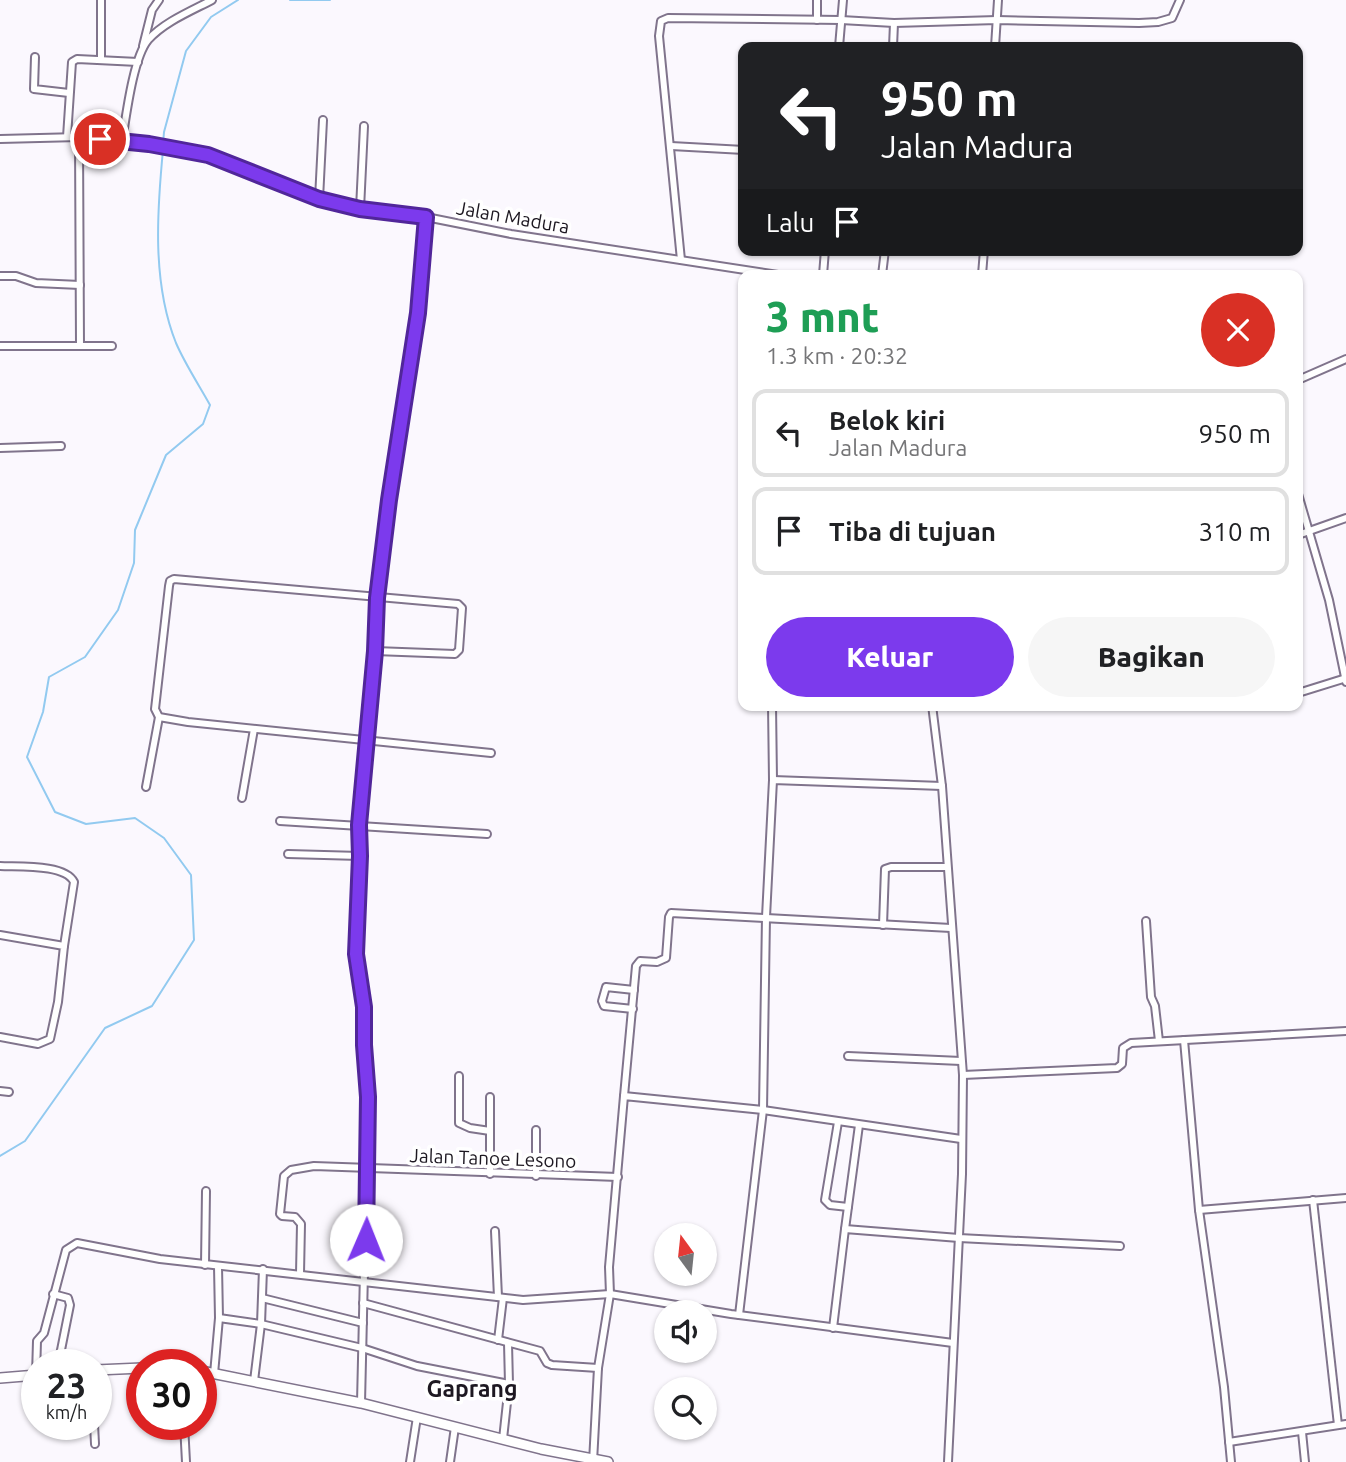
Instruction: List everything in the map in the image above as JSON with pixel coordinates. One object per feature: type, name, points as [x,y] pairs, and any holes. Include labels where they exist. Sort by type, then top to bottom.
[{"type":"main road","points":[[217,1375],[361,1403],[541,1449],[608,1462]]},
{"type":"main road","points":[[0,1378],[21,1376]]},
{"type":"street","points":[[101,0],[101,60]]},
{"type":"street","points":[[122,141],[145,31],[152,10],[159,0]]},
{"type":"street","points":[[143,48],[159,30],[212,0]]},
{"type":"street","points":[[817,0],[817,20]]},
{"type":"street","points":[[839,42],[843,0]]},
{"type":"street","points":[[995,42],[998,0]]},
{"type":"street","points":[[681,260],[659,36],[661,20],[841,20],[894,23],[997,20],[1095,24],[1158,22],[1174,16],[1180,0]]},
{"type":"street","points":[[893,42],[894,23]]},
{"type":"street","points":[[35,57],[34,89],[69,93]]},
{"type":"street","points":[[67,137],[72,62],[77,59],[138,62]]},
{"type":"street","points":[[319,199],[323,120]]},
{"type":"street","points":[[360,209],[364,126]]},
{"type":"street","points":[[79,137],[80,345]]},
{"type":"street","name":"Jalan Madura","points":[[0,139],[79,137],[178,149],[208,155],[319,199],[360,209],[426,217],[511,234],[747,270]]},
{"type":"street","points":[[671,146],[738,150]]},
{"type":"street","points":[[361,1403],[368,1097],[364,1007],[356,954],[359,825],[375,651],[377,598],[418,313],[426,217]]},
{"type":"street","points":[[0,276],[16,276],[36,284],[80,285]]},
{"type":"street","points":[[0,346],[113,346]]},
{"type":"street","points":[[1303,378],[1346,359]]},
{"type":"street","points":[[0,448],[61,446]]},
{"type":"street","points":[[1303,509],[1327,591],[1346,679],[1303,692]]},
{"type":"street","points":[[1303,533],[1346,518]]},
{"type":"street","points":[[146,787],[159,717],[155,709],[155,699],[170,581],[174,579],[458,604],[463,609],[458,650],[455,654],[375,651]]},
{"type":"street","points":[[739,1315],[763,1110],[766,917],[773,780],[772,711]]},
{"type":"street","points":[[933,711],[942,786],[963,1075],[959,1238],[948,1462]]},
{"type":"street","points":[[159,717],[491,753]]},
{"type":"street","points":[[242,798],[254,729]]},
{"type":"street","points":[[773,780],[942,786]]},
{"type":"street","points":[[280,821],[487,834]]},
{"type":"street","points":[[288,854],[360,856]]},
{"type":"street","points":[[0,866],[60,870],[73,878],[74,882],[58,1002],[50,1039],[38,1044],[0,1037]]},
{"type":"street","points":[[883,925],[883,876],[886,868],[946,867]]},
{"type":"street","points":[[593,1460],[597,1368],[610,1294],[609,1268],[634,990],[638,962],[657,962],[666,958],[668,917],[671,913],[951,928]]},
{"type":"street","points":[[1146,921],[1151,997],[1155,1006],[1159,1041]]},
{"type":"street","points":[[0,935],[64,946]]},
{"type":"street","points":[[633,1009],[604,1006],[602,1001],[606,987],[634,990]]},
{"type":"street","points":[[963,1075],[1117,1068],[1122,1064],[1122,1050],[1125,1045],[1159,1041],[1346,1031]]},
{"type":"street","points":[[1184,1041],[1199,1210],[1231,1462]]},
{"type":"street","points":[[848,1056],[961,1061]]},
{"type":"street","points":[[459,1076],[458,1123],[490,1131]]},
{"type":"street","points":[[0,1091],[9,1092]]},
{"type":"street","points":[[624,1096],[763,1110],[961,1139]]},
{"type":"street","points":[[490,1097],[490,1174]]},
{"type":"street","points":[[838,1122],[825,1200],[830,1205],[848,1207]]},
{"type":"street","points":[[833,1328],[859,1125]]},
{"type":"street","points":[[536,1130],[536,1176]]},
{"type":"street","name":"Jalan Tanoe Lesono","points":[[300,1274],[301,1224],[295,1217],[280,1214],[284,1176],[291,1170],[314,1167],[367,1168],[618,1177]]},
{"type":"street","points":[[205,1265],[206,1191]]},
{"type":"street","points":[[1199,1210],[1346,1198]]},
{"type":"street","points":[[1313,1200],[1338,1425]]},
{"type":"street","points":[[845,1229],[1120,1246]]},
{"type":"street","points":[[495,1231],[500,1298],[498,1340]]},
{"type":"street","points":[[37,1349],[37,1342],[44,1333],[66,1250],[77,1243],[205,1265],[263,1269],[500,1298],[551,1299],[610,1294],[739,1315],[953,1343]]},
{"type":"street","points":[[216,1349],[219,1318],[218,1266]]},
{"type":"street","points":[[254,1381],[261,1324],[263,1269]]},
{"type":"street","points":[[53,1294],[68,1297],[69,1300],[61,1349]]},
{"type":"street","points":[[262,1297],[363,1323]]},
{"type":"street","points":[[363,1303],[542,1352],[547,1363],[552,1365],[597,1368]]},
{"type":"street","points":[[219,1318],[261,1324],[362,1348],[417,1366],[509,1384]]},
{"type":"street","points":[[503,1439],[509,1384],[508,1343]]},
{"type":"street","points":[[410,1462],[416,1417]]},
{"type":"street","points":[[1229,1442],[1346,1424]]},
{"type":"street","points":[[450,1462],[455,1427]]},
{"type":"street","points":[[1302,1432],[1305,1462]]},
{"type":"street","points":[[95,1440],[95,1444]]},
{"type":"street","points":[[185,1440],[186,1462]]},
{"type":"waterway","points":[[163,144],[186,51],[211,17],[238,0]]},
{"type":"waterway","points":[[290,0],[330,0]]},
{"type":"waterway","points":[[0,1156],[25,1141],[105,1028],[152,1006],[194,940],[191,875],[164,838],[135,818],[86,824],[55,812],[27,757],[43,712],[49,677],[85,657],[118,610],[134,563],[135,530],[166,455],[203,424],[210,405],[176,343],[163,296],[158,247],[163,150]]},
{"type":"district","name":"Gaprang","points":[[472,1389]]},
{"type":"route","points":[[100,139],[149,144],[208,155],[319,199],[360,209],[426,217],[418,313],[377,598],[375,651],[359,825],[356,954],[364,1007],[368,1097],[366,1240]]}]
